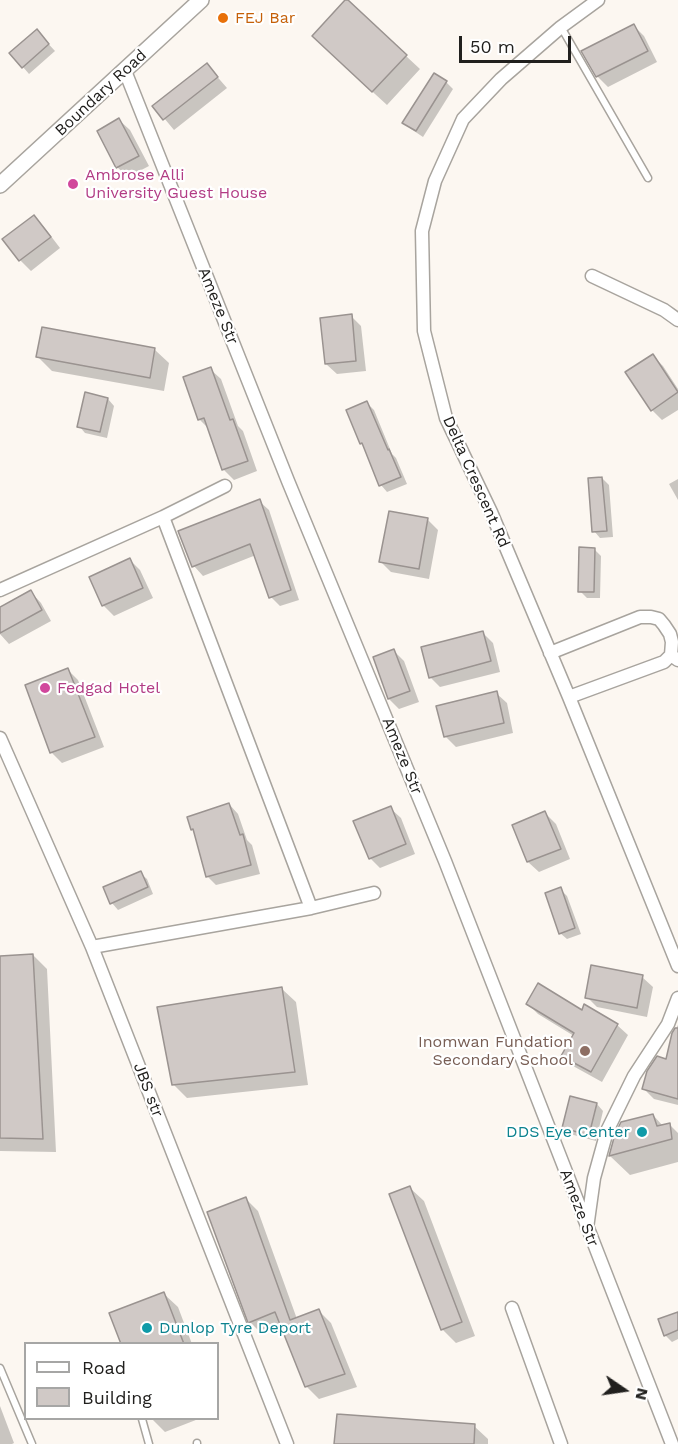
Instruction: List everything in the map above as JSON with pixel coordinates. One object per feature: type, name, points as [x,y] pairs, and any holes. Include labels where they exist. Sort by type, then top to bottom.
[{"type":"street","name":"Boundary Road","points":[[0,185],[201,0]]},
{"type":"street","name":"Delta Crescent Rd","points":[[598,0],[561,27],[501,79],[463,119],[435,181],[422,231],[424,331],[446,418],[491,512],[678,966]]},
{"type":"street","name":"Ameze Str","points":[[125,71],[288,481],[445,861],[672,1444]]},
{"type":"street","points":[[592,276],[664,310],[678,320]]},
{"type":"street","points":[[0,590],[225,486]]},
{"type":"street","points":[[162,517],[311,908]]},
{"type":"street","points":[[550,653],[640,617],[659,619],[670,634],[671,659],[568,697]]},
{"type":"street","name":"JBS str","points":[[0,738],[92,947],[287,1444]]},
{"type":"street","points":[[92,947],[311,908],[374,893]]},
{"type":"street","points":[[587,1229],[594,1178],[607,1131],[634,1076],[668,1024],[678,998]]},
{"type":"street","points":[[512,1308],[561,1444]]},
{"type":"lane","points":[[561,27],[648,178]]},
{"type":"lane","points":[[0,1368],[32,1444]]},
{"type":"lane","points":[[142,1420],[149,1444]]},
{"type":"building","points":[[345,0],[348,0],[407,55],[372,92],[312,36]]},
{"type":"building","points":[[634,24],[648,51],[596,77],[581,51]]},
{"type":"building","points":[[37,29],[49,44],[22,68],[9,53]]},
{"type":"building","points":[[207,63],[218,77],[163,120],[152,106]]},
{"type":"building","points":[[434,73],[447,81],[416,131],[402,123]]},
{"type":"building","points":[[119,118],[139,156],[116,168],[97,131]]},
{"type":"building","points":[[34,215],[51,237],[19,261],[2,239]]},
{"type":"building","points":[[352,314],[356,361],[325,364],[320,318]]},
{"type":"building","points":[[42,327],[155,348],[150,378],[36,357]]},
{"type":"building","points":[[653,354],[678,392],[651,411],[625,372]]},
{"type":"building","points":[[211,367],[248,461],[222,470],[204,418],[198,420],[183,377]]},
{"type":"building","points":[[85,392],[108,398],[100,432],[77,427]]},
{"type":"building","points":[[367,401],[401,477],[379,486],[346,410]]},
{"type":"building","points":[[602,477],[607,531],[592,532],[588,478]]},
{"type":"building","points":[[260,499],[291,590],[269,598],[250,544],[192,567],[178,531]]},
{"type":"building","points":[[389,511],[428,518],[419,569],[379,562]]},
{"type":"building","points":[[579,547],[595,548],[594,592],[578,592]]},
{"type":"building","points":[[130,558],[143,588],[102,606],[89,577]]},
{"type":"building","points":[[31,590],[42,610],[0,633],[0,607]]},
{"type":"building","points":[[483,631],[491,661],[429,678],[421,647]]},
{"type":"building","points":[[394,649],[410,691],[388,699],[373,657]]},
{"type":"building","points":[[68,668],[95,737],[50,753],[25,685]]},
{"type":"building","points":[[497,691],[504,723],[444,737],[436,706]]},
{"type":"building","points":[[229,803],[240,835],[243,834],[251,865],[206,877],[193,829],[191,830],[187,817]]},
{"type":"building","points":[[391,806],[406,844],[369,859],[353,821]]},
{"type":"building","points":[[545,811],[561,849],[527,862],[512,825]]},
{"type":"building","points":[[141,871],[148,887],[110,904],[103,887]]},
{"type":"building","points":[[561,887],[575,928],[559,934],[545,893]]},
{"type":"building","points":[[33,954],[43,1139],[0,1138],[0,956]]},
{"type":"building","points":[[591,965],[643,975],[637,1008],[585,998]]},
{"type":"building","points":[[538,983],[582,1010],[584,1004],[618,1024],[591,1072],[561,1056],[574,1033],[526,1004]]},
{"type":"building","points":[[282,987],[295,1072],[172,1085],[157,1007]]},
{"type":"building","points":[[675,1028],[678,1028],[678,1099],[642,1089],[647,1071],[657,1056],[666,1059]]},
{"type":"building","points":[[570,1096],[597,1103],[589,1135],[562,1128]]},
{"type":"building","name":"DDS Eye Center","points":[[653,1114],[657,1126],[670,1123],[672,1139],[609,1156],[621,1122]]},
{"type":"building","points":[[410,1186],[462,1322],[441,1330],[389,1194]]},
{"type":"building","points":[[246,1197],[290,1320],[319,1309],[345,1374],[305,1387],[275,1312],[248,1323],[207,1212]]},
{"type":"building","name":"Dunlop Tyre Deport","points":[[164,1292],[183,1342],[120,1342],[109,1313]]},
{"type":"building","points":[[678,1312],[678,1330],[664,1336],[658,1319]]},
{"type":"building","points":[[337,1414],[475,1424],[474,1444],[334,1444]]},
{"type":"place","name":"FEJ Bar","points":[[223,18]]},
{"type":"place","name":"Ambrose Alli University Guest House","points":[[73,184]]},
{"type":"place","name":"Fedgad Hotel","points":[[45,688]]},
{"type":"place","name":"Inomwan Fundation Secondary School","points":[[585,1051]]},
{"type":"place","name":"DDS Eye Center","points":[[642,1132]]},
{"type":"place","name":"Dunlop Tyre Deport","points":[[147,1328]]}]
